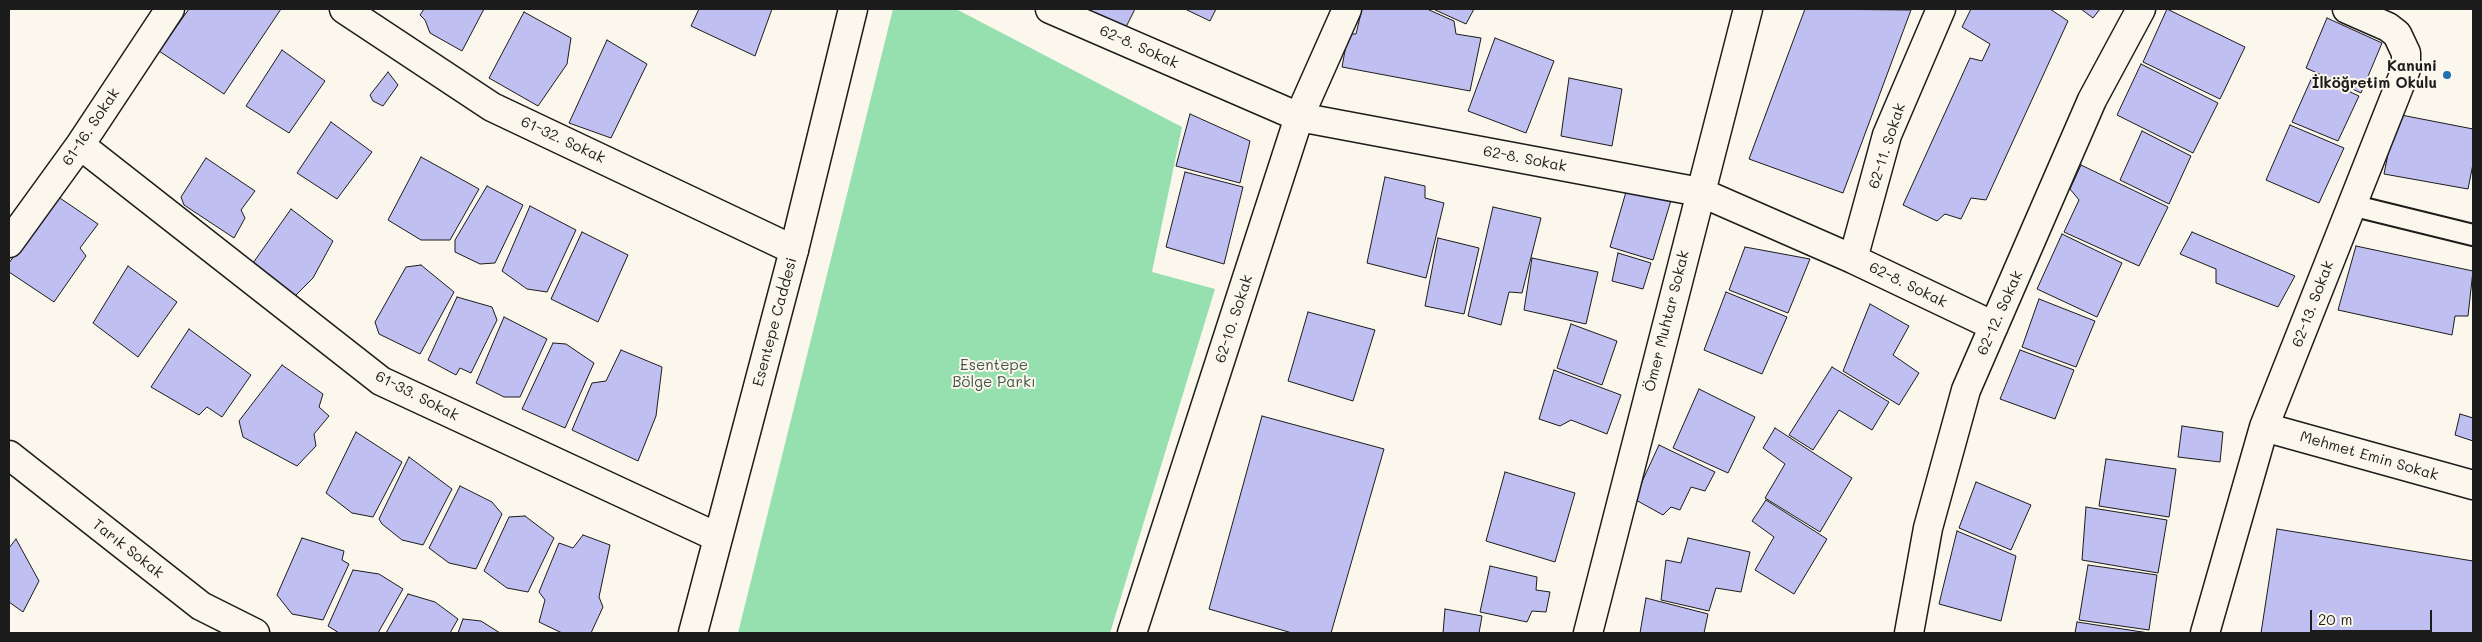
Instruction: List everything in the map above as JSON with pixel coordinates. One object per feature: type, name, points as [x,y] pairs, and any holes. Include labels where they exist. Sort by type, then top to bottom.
[{"type":"street","name":"61-16. Sokak","points":[[9,243],[80,145],[170,9]]},
{"type":"street","name":"61-32. Sokak","points":[[344,9],[492,107],[794,250]]},
{"type":"street","name":"Esentepe Caddesi","points":[[693,633],[794,250],[853,9]]},
{"type":"street","name":"62-8. Sokak","points":[[1050,9],[1299,117],[1700,192],[1853,259],[1994,326]]},
{"type":"street","name":"62-10. Sokak","points":[[1132,633],[1299,117],[1347,9]]},
{"type":"street","name":"Ömer Muhtar Sokak","points":[[1588,633],[1748,9]]},
{"type":"street","name":"62-11. Sokak","points":[[1853,259],[1887,135],[1941,9]]},
{"type":"street","name":"62-12. Sokak","points":[[1909,633],[1928,528],[1966,390],[2092,100],[2141,9]]},
{"type":"street","name":"62-13. Sokak","points":[[2205,633],[2264,427],[2406,69],[2406,53],[2403,42],[2396,34],[2388,27],[2347,9]]},
{"type":"street","name":"61-33. Sokak","points":[[80,145],[381,381],[717,537]]},
{"type":"street","name":"Mehmet Emin Sokak","points":[[2264,427],[2473,485]]},
{"type":"street","name":"Tarık Sokak","points":[[9,455],[201,606],[255,633]]},
{"type":"lane","points":[[2351,205],[2473,235]]},
{"type":"green space","name":"Esentepe Bölge Parkı","points":[[893,9],[956,9],[1182,127],[1152,272],[1215,289],[1110,633],[738,633]]},
{"type":"building","points":[[189,9],[281,9],[224,94],[159,51]]},
{"type":"building","points":[[424,9],[484,9],[462,51],[430,33],[425,20],[420,15]]},
{"type":"building","points":[[699,9],[772,9],[755,56],[691,26]]},
{"type":"building","points":[[1060,9],[1135,9],[1120,39]]},
{"type":"building","points":[[1185,9],[1216,9],[1210,21]]},
{"type":"building","points":[[1362,9],[1427,9],[1454,21],[1456,34],[1481,38],[1470,91],[1342,67],[1348,34],[1356,34]]},
{"type":"building","points":[[1433,9],[1474,9],[1466,24]]},
{"type":"building","points":[[1805,9],[1911,10],[1843,193],[1749,159]]},
{"type":"building","points":[[1971,9],[2050,9],[2068,21],[1986,200],[1971,198],[1961,219],[1945,214],[1937,221],[1903,205],[1970,58],[1982,61],[1990,44],[1962,27]]},
{"type":"building","points":[[2081,9],[2100,9],[2093,18]]},
{"type":"building","points":[[2167,9],[2245,47],[2220,99],[2143,62]]},
{"type":"building","points":[[524,12],[571,38],[567,64],[538,106],[489,78]]},
{"type":"building","points":[[2327,18],[2382,43],[2361,93],[2306,68]]},
{"type":"building","points":[[1495,38],[1554,61],[1526,133],[1468,111]]},
{"type":"building","points":[[607,40],[647,64],[611,138],[569,123]]},
{"type":"building","points":[[282,50],[325,81],[289,133],[246,106]]},
{"type":"building","points":[[2141,64],[2218,103],[2193,153],[2117,115]]},
{"type":"building","points":[[388,72],[398,85],[383,106],[373,101],[370,95]]},
{"type":"building","points":[[2313,75],[2359,96],[2338,141],[2292,122]]},
{"type":"building","points":[[1569,78],[1622,89],[1612,146],[1561,136]]},
{"type":"building","points":[[1190,114],[1250,141],[1240,183],[1176,166]]},
{"type":"building","points":[[2396,114],[2473,129],[2473,164],[2468,189],[2384,174]]},
{"type":"building","points":[[331,122],[372,152],[337,199],[297,173]]},
{"type":"building","points":[[2290,125],[2344,148],[2319,203],[2266,180]]},
{"type":"building","points":[[2142,131],[2191,156],[2169,204],[2120,180]]},
{"type":"building","points":[[421,157],[479,189],[450,240],[421,240],[388,220]]},
{"type":"building","points":[[206,158],[255,191],[241,210],[245,218],[234,238],[184,205],[181,197]]},
{"type":"building","points":[[2081,165],[2168,207],[2139,266],[2064,232],[2079,200],[2070,189]]},
{"type":"building","points":[[1185,172],[1243,187],[1224,264],[1166,247]]},
{"type":"building","points":[[1385,177],[1425,186],[1425,198],[1444,203],[1426,278],[1367,263]]},
{"type":"building","points":[[1628,185],[1672,197],[1653,260],[1610,247]]},
{"type":"building","points":[[487,186],[523,205],[495,263],[480,264],[455,252],[455,240]]},
{"type":"building","points":[[57,196],[98,224],[80,248],[86,256],[54,302],[9,272],[9,263]]},
{"type":"building","points":[[530,206],[576,230],[547,292],[527,289],[502,271]]},
{"type":"building","points":[[1493,207],[1541,218],[1522,293],[1509,292],[1501,325],[1468,316]]},
{"type":"building","points":[[291,209],[333,241],[313,278],[287,304],[246,273]]},
{"type":"building","points":[[582,232],[628,255],[598,322],[551,299]]},
{"type":"building","points":[[2192,232],[2295,276],[2278,307],[2216,283],[2216,269],[2180,254]]},
{"type":"building","points":[[2062,234],[2122,263],[2097,317],[2037,289]]},
{"type":"building","points":[[1438,238],[1479,248],[1464,314],[1425,306]]},
{"type":"building","points":[[2356,246],[2473,271],[2468,316],[2455,316],[2452,335],[2338,310]]},
{"type":"building","points":[[1745,247],[1810,259],[1788,313],[1729,290]]},
{"type":"building","points":[[1618,253],[1651,263],[1643,289],[1612,281]]},
{"type":"building","points":[[1532,258],[1598,272],[1586,324],[1524,310]]},
{"type":"building","points":[[421,265],[454,292],[420,354],[379,334],[375,322],[406,267]]},
{"type":"building","points":[[128,266],[177,302],[138,357],[93,323]]},
{"type":"building","points":[[1726,292],[1787,317],[1762,374],[1704,350]]},
{"type":"building","points":[[457,297],[492,307],[497,320],[471,373],[460,368],[456,375],[428,360]]},
{"type":"building","points":[[2039,299],[2095,321],[2076,367],[2022,347]]},
{"type":"building","points":[[1870,304],[1909,326],[1893,355],[1919,373],[1899,405],[1843,371]]},
{"type":"building","points":[[1308,312],[1375,330],[1353,401],[1288,381]]},
{"type":"building","points":[[504,317],[547,339],[520,397],[504,397],[476,383]]},
{"type":"building","points":[[1571,324],[1617,341],[1602,385],[1557,368]]},
{"type":"building","points":[[189,329],[251,375],[222,417],[207,407],[199,415],[151,387]]},
{"type":"building","points":[[553,343],[566,344],[594,363],[565,428],[522,409]]},
{"type":"building","points":[[621,350],[662,367],[656,416],[638,461],[572,430],[592,383],[606,381]]},
{"type":"building","points":[[2020,350],[2074,370],[2055,419],[2000,399]]},
{"type":"building","points":[[282,365],[323,394],[319,407],[329,416],[314,434],[316,446],[297,466],[243,437],[239,421]]},
{"type":"building","points":[[1832,367],[1889,402],[1872,430],[1839,410],[1813,450],[1789,435]]},
{"type":"building","points":[[1554,370],[1621,395],[1607,434],[1571,420],[1560,426],[1539,419]]},
{"type":"building","points":[[1699,389],[1755,417],[1728,473],[1673,448]]},
{"type":"building","points":[[2460,414],[2473,418],[2473,441],[2455,435]]},
{"type":"building","points":[[1262,416],[1384,449],[1331,633],[1292,633],[1209,609]]},
{"type":"building","points":[[2182,426],[2223,432],[2220,462],[2178,457]]},
{"type":"building","points":[[1775,428],[1852,478],[1820,532],[1765,498],[1785,464],[1763,448]]},
{"type":"building","points":[[356,432],[402,462],[373,517],[352,513],[326,493]]},
{"type":"building","points":[[1659,445],[1715,472],[1705,491],[1691,487],[1680,510],[1671,507],[1663,515],[1634,499]]},
{"type":"building","points":[[409,457],[452,489],[423,545],[402,540],[382,524],[379,519]]},
{"type":"building","points":[[2106,459],[2176,469],[2169,517],[2099,506]]},
{"type":"building","points":[[1505,472],[1575,493],[1555,562],[1486,541]]},
{"type":"building","points":[[1976,482],[2031,505],[2011,550],[1959,528]]},
{"type":"building","points":[[460,486],[492,502],[502,514],[476,569],[449,563],[429,548]]},
{"type":"building","points":[[1766,500],[1827,539],[1794,594],[1755,570],[1774,537],[1752,521]]},
{"type":"building","points":[[2086,507],[2167,520],[2158,573],[2082,560]]},
{"type":"building","points":[[525,516],[554,538],[528,592],[507,588],[484,571],[509,517]]},
{"type":"building","points":[[2277,529],[2473,561],[2473,633],[2261,633]]},
{"type":"building","points":[[1957,531],[2016,556],[2001,621],[1939,604]]},
{"type":"building","points":[[583,535],[610,545],[599,597],[603,607],[591,633],[562,633],[539,622],[545,600],[539,592],[559,543],[573,548]]},
{"type":"building","points":[[302,538],[344,551],[342,560],[349,564],[323,620],[292,614],[277,595]]},
{"type":"building","points":[[1688,538],[1750,552],[1741,592],[1716,588],[1709,611],[1661,600],[1666,560],[1681,563]]},
{"type":"building","points":[[16,539],[39,581],[23,612],[9,602],[9,548]]},
{"type":"building","points":[[2088,565],[2157,575],[2149,630],[2079,620]]},
{"type":"building","points":[[1490,566],[1537,577],[1536,590],[1550,592],[1546,612],[1532,611],[1527,622],[1480,612]]},
{"type":"building","points":[[353,570],[379,574],[403,589],[378,633],[339,633],[328,626]]},
{"type":"building","points":[[408,594],[435,602],[458,619],[450,633],[386,633]]},
{"type":"building","points":[[1646,598],[1708,614],[1704,633],[1640,633]]},
{"type":"building","points":[[1445,609],[1482,616],[1479,633],[1443,633]]},
{"type":"building","points":[[463,619],[481,621],[500,633],[458,633]]},
{"type":"building","points":[[2077,622],[2149,633],[2075,633]]},
{"type":"place","name":"Kanuni İlköğretim Okulu","points":[[2447,75]]}]
